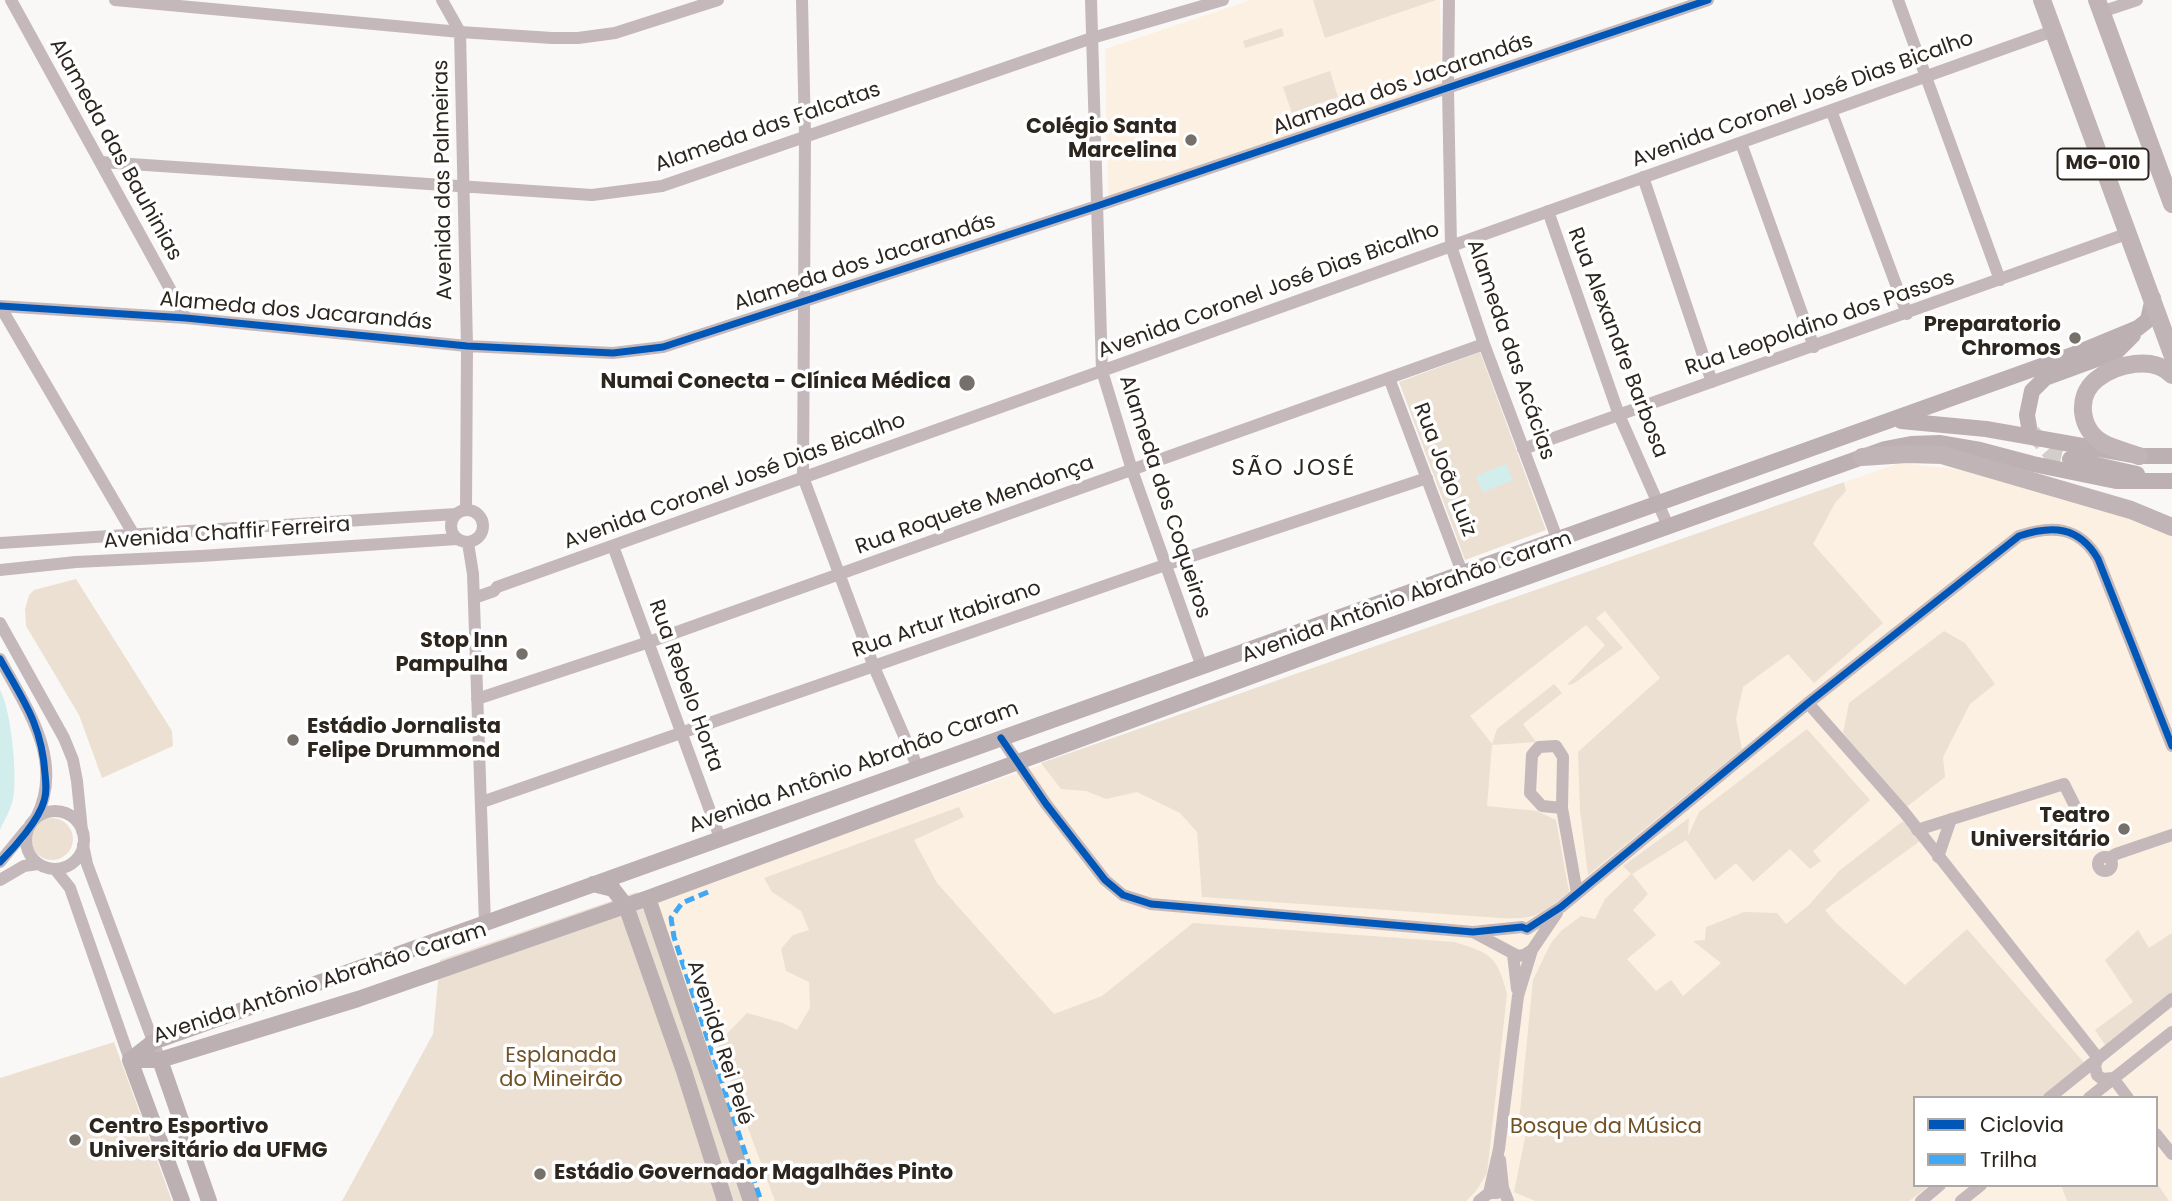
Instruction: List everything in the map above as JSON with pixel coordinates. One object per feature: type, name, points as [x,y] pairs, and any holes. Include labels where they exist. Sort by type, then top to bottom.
[{"type":"highway","name":"MG-010","points":[[2042,0],[2172,354]]},
{"type":"highway","name":"MG-010","points":[[2099,6],[2172,204]]},
{"type":"highway","points":[[2139,456],[2103,443],[2088,430],[2083,414],[2084,396],[2096,380],[2110,372],[2133,365],[2157,365],[2172,375]]},
{"type":"highway","points":[[1862,457],[1942,455],[2131,510],[2172,527]]},
{"type":"main road","points":[[2029,427],[2028,403],[2032,391],[2045,378],[2116,352],[2148,320],[2153,298]]},
{"type":"main road","name":"Avenida Antônio Abrahão Caram","points":[[130,1060],[153,1042],[1558,541],[2063,359],[2138,328]]},
{"type":"main road","name":"Avenida Antônio Abrahão Caram","points":[[1879,425],[1905,421],[1986,429],[2139,456],[2172,456]]},
{"type":"main road","name":"Avenida Antônio Abrahão Caram","points":[[130,1060],[160,1060],[357,999],[626,906],[1339,644],[1885,449],[1939,443],[2116,481],[2169,481]]},
{"type":"main road","points":[[2070,458],[2169,481]]},
{"type":"main road","points":[[1331,621],[1339,644]]},
{"type":"main road","points":[[593,884],[613,889],[626,906]]},
{"type":"main road","name":"Avenida Rei Pelé","points":[[648,898],[751,1201]]},
{"type":"main road","name":"Avenida Rei Pelé","points":[[626,906],[725,1201]]},
{"type":"main road","points":[[393,957],[404,983]]},
{"type":"main road","points":[[347,974],[357,999]]},
{"type":"main road","points":[[665,1017],[697,1044]]},
{"type":"main road","points":[[130,1060],[182,1201]]},
{"type":"main road","points":[[160,1060],[209,1201]]},
{"type":"main road","points":[[738,1201],[741,1175]]},
{"type":"street","name":"Alameda das Bauhinias","points":[[11,0],[186,318]]},
{"type":"street","points":[[115,0],[183,3],[460,32],[552,38],[600,36],[718,0]]},
{"type":"street","name":"Avenida das Palmeiras","points":[[442,0],[460,32],[467,346],[466,512]]},
{"type":"street","points":[[803,0],[803,477],[874,667],[918,768]]},
{"type":"street","name":"Alameda dos Coqueiros","points":[[1091,0],[1102,371],[1132,470],[1202,667]]},
{"type":"street","name":"Alameda das Falcatas","points":[[100,162],[592,195],[662,186],[1092,38],[1223,0]]},
{"type":"street","name":"Alameda das Acácias","points":[[1449,0],[1451,246],[1484,344],[1558,541]]},
{"type":"street","name":"Alameda dos Jacarandás","points":[[0,306],[186,318],[467,346],[613,353],[663,347],[1097,206],[1708,0]]},
{"type":"street","points":[[1898,0],[2000,281]]},
{"type":"street","points":[[2099,6],[2137,0]]},
{"type":"street","name":"Avenida Coronel José Dias Bicalho","points":[[474,594],[494,591],[497,587],[803,477],[2053,31]]},
{"type":"street","points":[[1831,110],[1907,314]]},
{"type":"street","points":[[1741,142],[1814,347]]},
{"type":"street","points":[[1643,177],[1712,382]]},
{"type":"street","name":"Rua Alexandre Barbosa","points":[[1548,212],[1619,415],[1668,526]]},
{"type":"street","name":"Rua Leopoldino dos Passos","points":[[1523,449],[2129,233]]},
{"type":"street","points":[[0,306],[134,535]]},
{"type":"street","name":"Rua Roquete Mendonça","points":[[477,699],[649,642],[1484,344]]},
{"type":"street","name":"Rua João Luiz","points":[[1389,378],[1462,575]]},
{"type":"street","name":"Rua Artur Itabirano","points":[[482,802],[1165,565],[1427,478]]},
{"type":"street","points":[[466,512],[483,521],[484,526],[468,539],[451,530],[451,524],[466,512]]},
{"type":"street","name":"Avenida Chaffir Ferreira","points":[[0,542],[466,512]]},
{"type":"street","points":[[1527,929],[1561,906],[1808,703],[2019,536],[2039,529],[2069,532],[2090,544],[2098,558],[2172,746]]},
{"type":"street","points":[[468,539],[474,594],[485,924]]},
{"type":"street","name":"Avenida Chaffir Ferreira","points":[[0,570],[76,562],[468,539]]},
{"type":"street","name":"Rua Rebelo Horta","points":[[613,546],[720,838]]},
{"type":"street","points":[[0,623],[68,749],[78,789],[87,864],[160,1060]]},
{"type":"street","points":[[0,659],[39,731],[44,750],[44,802],[26,834],[27,850],[37,864]]},
{"type":"street","points":[[1808,703],[1903,812],[2098,1058]]},
{"type":"street","points":[[1001,738],[1046,804],[1105,880],[1123,895],[1151,904],[1473,932],[1522,927],[1527,929],[1534,936],[1533,948],[1518,996],[1499,1149],[1503,1188],[1508,1201]]},
{"type":"street","points":[[1562,808],[1542,806],[1530,793],[1532,755],[1539,747],[1556,746],[1563,757],[1562,808],[1577,893]]},
{"type":"street","points":[[1917,830],[2064,784],[2077,810]]},
{"type":"street","points":[[0,862],[32,822],[44,814],[62,813],[71,817],[82,831]]},
{"type":"street","points":[[1938,857],[1951,819]]},
{"type":"street","points":[[2109,858],[2172,835]]},
{"type":"street","points":[[0,880],[24,866],[37,864],[55,869],[74,862],[83,845]]},
{"type":"street","points":[[55,869],[70,888],[130,1060]]},
{"type":"street","points":[[1473,932],[1511,952],[1524,955],[1533,948],[1561,906]]},
{"type":"street","points":[[1513,929],[1506,940],[1511,952],[1518,996]]},
{"type":"street","points":[[2051,1096],[2172,999]]},
{"type":"street","points":[[2091,1096],[2172,1032]]},
{"type":"street","points":[[2098,1058],[2095,1066],[2097,1075],[2102,1079],[2113,1078]]},
{"type":"street","points":[[2113,1078],[2126,1096]]},
{"type":"street","points":[[2158,1136],[2172,1154]]},
{"type":"street","points":[[1481,1198],[1499,1149]]},
{"type":"street","points":[[1921,1201],[1938,1187]]},
{"type":"street","points":[[1961,1201],[1978,1187]]},
{"type":"street","points":[[1481,1198],[1498,1193],[1508,1201]]},
{"type":"shaded area","name":"Colégio Santa Marcelina","points":[[1251,0],[1440,0],[1442,84],[1108,197],[1105,49]]},
{"type":"shaded area","points":[[1899,463],[1957,469],[2027,486],[2172,532],[2172,1201],[757,1201],[656,900]]},
{"type":"green space","points":[[1313,0],[1436,0],[1325,38]]},
{"type":"green space","points":[[1282,28],[1284,36],[1245,48],[1243,41]]},
{"type":"green space","points":[[1330,71],[1338,97],[1292,113],[1283,87]]},
{"type":"green space","points":[[1480,352],[1546,530],[1465,560],[1399,382]]},
{"type":"green space","points":[[1844,482],[1846,491],[1835,503],[1813,544],[1883,623],[1814,683],[1788,654],[1743,687],[1736,719],[1742,749],[1588,875],[1580,810],[1578,752],[1660,678],[1605,611],[1596,618],[1623,648],[1573,684],[1567,685],[1605,645],[1586,625],[1470,716],[1492,744],[1497,729],[1554,684],[1562,693],[1523,724],[1536,742],[1492,745],[1487,806],[1537,811],[1556,820],[1569,892],[1538,914],[1522,918],[1500,918],[1202,897],[1197,832],[1180,813],[1137,792],[1106,799],[1086,791],[1061,789],[1041,763]]},
{"type":"green space","points":[[76,579],[172,731],[173,746],[102,778],[79,715],[26,626],[25,609],[29,595],[34,590]]},
{"type":"green space","points":[[1944,631],[1965,643],[1995,684],[1970,704],[1943,757],[1945,777],[1904,809],[1843,733],[1849,703]]},
{"type":"green space","name":"Bosque da Música","points":[[1807,729],[1870,800],[1813,851],[1821,861],[1810,869],[1790,849],[1753,882],[1736,863],[1715,880],[1686,840],[1632,874],[1648,894],[1633,910],[1656,935],[1627,959],[1656,991],[1671,980],[1683,996],[1721,963],[1693,941],[1705,940],[1706,927],[1744,912],[1777,913],[1786,924],[1809,905],[1839,871],[1903,821],[1920,841],[1825,910],[1905,985],[1967,929],[2087,1066],[2048,1096],[1913,1096],[1913,1187],[1927,1187],[1909,1201],[1535,1201],[1514,1192],[1527,1128],[1519,1121],[1533,980],[1551,943],[1561,931],[1581,916],[1595,919],[1605,899],[1631,874],[1623,866],[1689,818],[1688,836],[1699,812]]},
{"type":"green space","points":[[959,807],[964,817],[914,840],[937,883],[1054,1014],[1102,996],[1193,923],[1454,942],[1476,949],[1491,958],[1500,971],[1507,994],[1487,1173],[1476,1191],[1466,1201],[775,1201],[717,1044],[747,1013],[783,1023],[797,1030],[810,1008],[809,982],[786,971],[781,949],[793,935],[809,930],[801,911],[772,892],[764,878]]},
{"type":"green space","points":[[52,818],[67,824],[73,839],[67,854],[52,860],[37,854],[31,839],[37,824]]},
{"type":"green space","name":"Esplanada do Mineirão","points":[[637,892],[747,1201],[342,1201],[433,1034],[440,960]]},
{"type":"green space","points":[[2138,930],[2149,948],[2172,933],[2172,993],[2105,1045],[2095,1030],[2133,1002],[2105,960]]},
{"type":"green space","name":"Centro Esportivo Universitário da UFMG","points":[[114,1042],[172,1201],[0,1201],[0,1078]]},
{"type":"green space","points":[[2158,1185],[2169,1201],[2067,1201],[2062,1187]]},
{"type":"water","points":[[1506,464],[1513,480],[1483,492],[1476,476]]},
{"type":"water","points":[[0,690],[13,743],[15,776],[12,803],[0,830]]},
{"type":"tunnel","points":[[2032,432],[2052,455],[2070,459]]},
{"type":"marked path","points":[[708,892],[682,903],[671,918],[674,937],[761,1201]]},
{"type":"cycle path","points":[[0,306],[186,318],[467,346],[613,353],[663,347],[1097,206],[1708,0]]},
{"type":"cycle path","points":[[1001,738],[1046,804],[1105,880],[1123,895],[1151,904],[1473,932],[1522,927],[1527,929],[1561,907],[1808,703],[2019,536],[2053,530],[2073,534],[2091,548],[2098,559],[2172,746]]},
{"type":"cycle path","points":[[0,659],[36,727],[46,788],[37,817],[0,862]]},
{"type":"place","name":"Colégio Santa Marcelina","points":[[1191,140]]},
{"type":"place","name":"Preparatorio Chromos","points":[[2075,338]]},
{"type":"place","name":"Numai Conecta - Clínica Médica","points":[[967,383]]},
{"type":"place","name":"Stop Inn Pampulha","points":[[522,654]]},
{"type":"place","name":"Estádio Jornalista Felipe Drummond","points":[[293,740]]},
{"type":"place","name":"Teatro Universitário","points":[[2124,829]]},
{"type":"place","name":"Centro Esportivo Universitário da UFMG","points":[[75,1140]]},
{"type":"place","name":"Estádio Governador Magalhães Pinto","points":[[540,1174]]},
{"type":"district","name":"SÃO JOSÉ","points":[[1294,469]]}]
